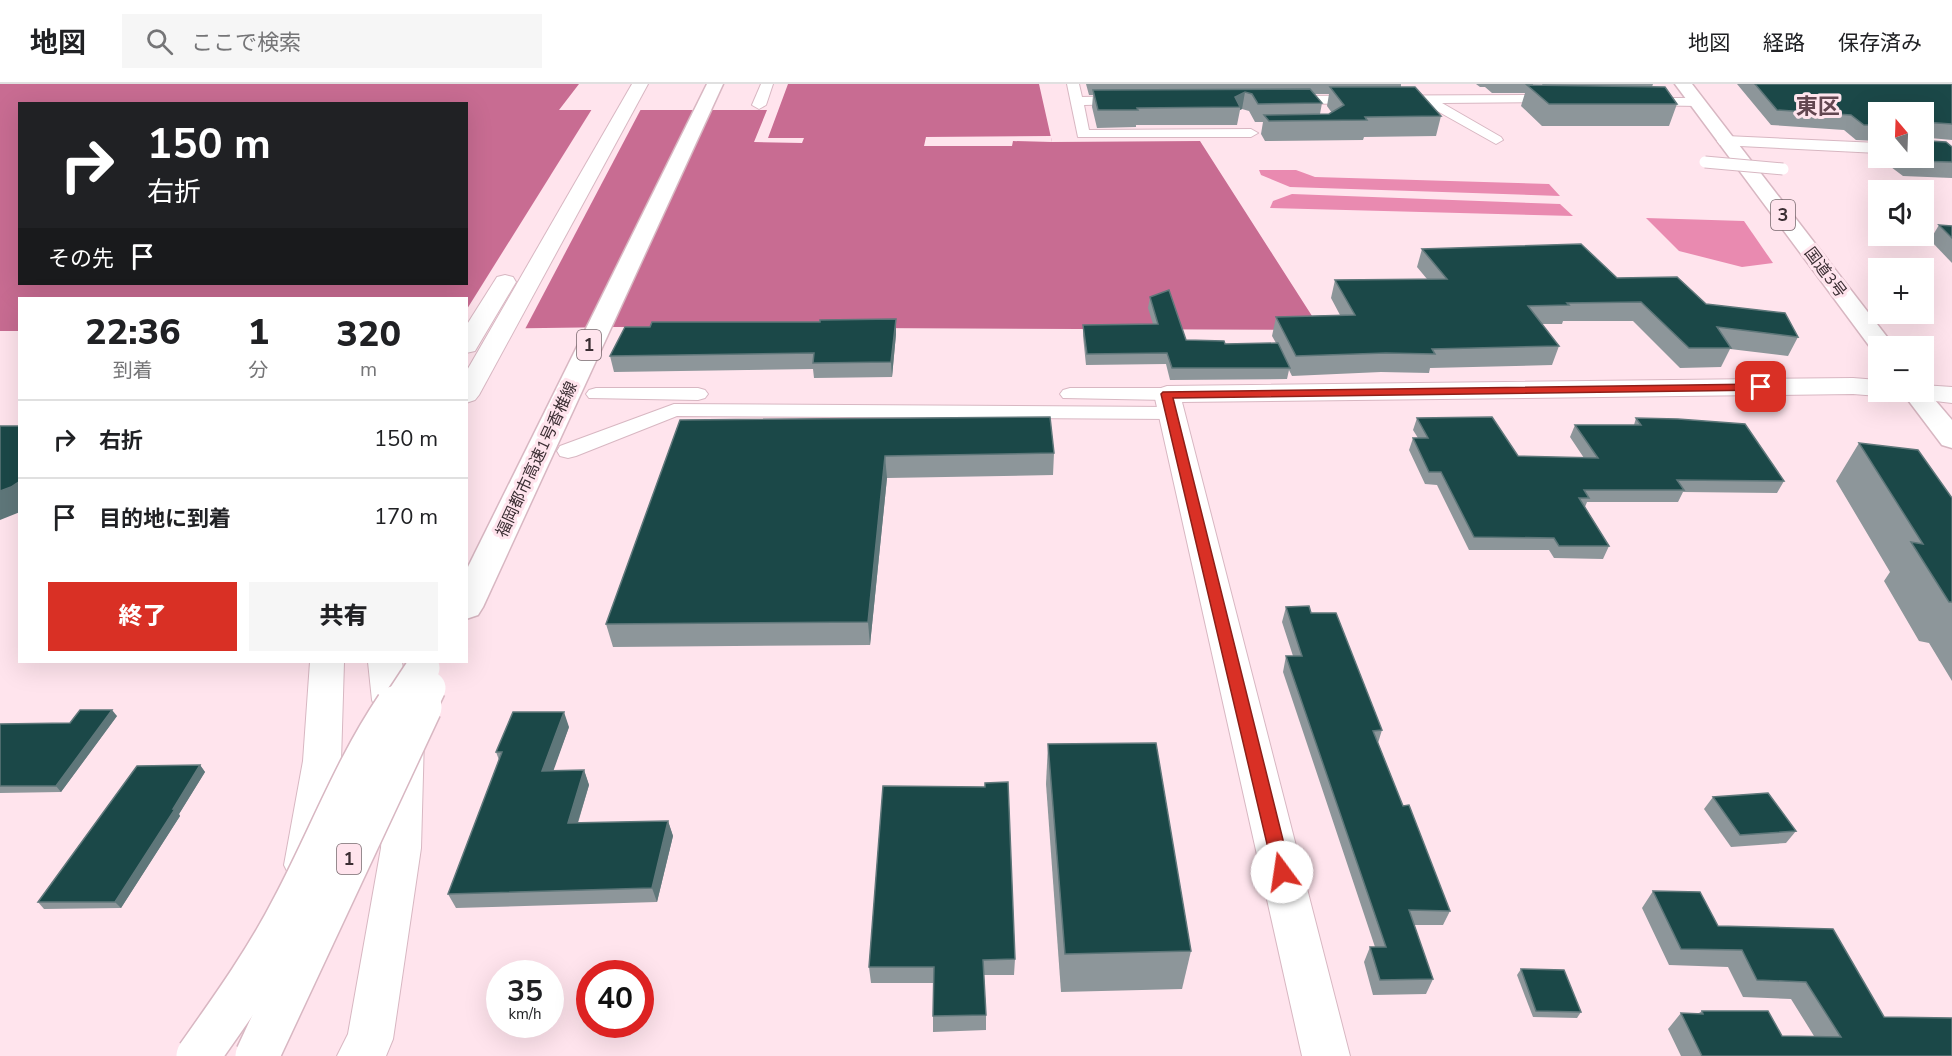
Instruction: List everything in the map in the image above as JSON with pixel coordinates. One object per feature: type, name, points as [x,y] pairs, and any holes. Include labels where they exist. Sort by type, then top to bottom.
[{"type":"highway","name":"国道3号","points":[[1683,84],[1874,336]]},
{"type":"highway","name":"福岡都市高速1号香椎線","points":[[468,580],[712,87]]},
{"type":"highway","name":"福岡都市高速1号香椎線","points":[[468,604],[712,87]]},
{"type":"highway","points":[[1924,402],[1952,439]]},
{"type":"highway","points":[[198,1056],[245,990],[294,907],[378,735],[421,667]]},
{"type":"highway","points":[[216,1056],[228,1042],[290,928],[363,787],[421,667]]},
{"type":"highway","name":"1","points":[[246,1056],[421,667]]},
{"type":"highway","name":"1","points":[[257,1056],[421,667]]},
{"type":"street","points":[[468,343],[600,127],[623,84]]},
{"type":"street","points":[[468,391],[640,84]]},
{"type":"street","points":[[759,105],[767,84]]},
{"type":"street","points":[[1073,84],[1083,134],[1252,130]]},
{"type":"street","points":[[1320,84],[1332,100]]},
{"type":"street","points":[[1401,84],[1496,140]]},
{"type":"street","points":[[1467,84],[1495,100]]},
{"type":"street","points":[[1535,84],[1545,102],[1557,102]]},
{"type":"street","points":[[1270,92],[1275,100],[1542,99]]},
{"type":"street","points":[[1076,101],[1143,100]]},
{"type":"street","points":[[1312,100],[1324,116]]},
{"type":"street","points":[[1628,102],[1698,102]]},
{"type":"street","points":[[1726,141],[1868,148]]},
{"type":"street","points":[[1705,162],[1783,169]]},
{"type":"street","points":[[596,394],[1169,404],[1868,387]]},
{"type":"street","points":[[1934,394],[1952,395]]},
{"type":"street","points":[[568,451],[674,410],[1169,404],[1868,401]]},
{"type":"street","points":[[1169,404],[1326,1056]]},
{"type":"street","points":[[238,1056],[276,959],[304,866],[322,761],[327,663]]},
{"type":"street","points":[[361,1056],[369,1039],[401,848],[406,738],[390,700],[421,667]]},
{"type":"shaded area","points":[[0,84],[579,84],[559,110],[767,110],[754,142],[802,143],[804,138],[768,138],[788,84],[1039,84],[1052,142],[1200,141],[1321,330],[616,327],[468,329],[468,297],[18,297],[18,331],[0,331]]},
{"type":"shaded area","points":[[1259,170],[1296,170],[1315,177],[1549,184],[1560,196],[1290,187],[1261,175]]},
{"type":"shaded area","points":[[1292,194],[1560,204],[1573,216],[1270,208],[1273,201]]},
{"type":"shaded area","points":[[1646,218],[1744,221],[1773,263],[1742,267],[1679,251]]},
{"type":"pier","points":[[592,109],[641,109],[524,331],[468,332],[468,307]]},
{"type":"pier","points":[[1051,136],[1052,142],[1013,141],[1012,146],[924,146],[926,137]]},
{"type":"building","points":[[1755,84],[1952,84],[1952,124],[1934,123],[1934,102],[1868,102],[1868,125],[1864,125],[1851,115],[1777,110]]},
{"type":"building","points":[[1527,85],[1665,87],[1677,104],[1549,104]]},
{"type":"building","points":[[1330,87],[1415,87],[1441,116],[1365,117],[1367,120],[1269,121],[1264,115],[1329,114],[1344,105]]},
{"type":"building","points":[[1310,89],[1322,103],[1258,104],[1252,94],[1245,92],[1235,97],[1240,107],[1137,108],[1138,110],[1098,110],[1093,90]]},
{"type":"building","points":[[1934,141],[1946,142],[1952,147],[1952,162],[1934,162]]},
{"type":"building","points":[[1939,225],[1952,226],[1952,238]]},
{"type":"building","points":[[1581,244],[1617,278],[1677,277],[1706,304],[1785,313],[1798,337],[1717,327],[1731,348],[1689,348],[1641,302],[1567,303],[1569,305],[1528,306],[1559,346],[1432,349],[1435,354],[1296,356],[1276,317],[1355,315],[1335,280],[1447,279],[1422,249]]},
{"type":"building","points":[[1169,290],[1186,340],[1224,341],[1225,344],[1278,343],[1290,368],[1172,368],[1167,353],[1087,354],[1083,325],[1158,324],[1150,297]]},
{"type":"building","points":[[896,319],[891,362],[813,363],[814,353],[610,356],[625,327],[650,327],[652,322],[820,322],[820,320]]},
{"type":"building","points":[[1050,417],[1054,453],[885,456],[868,622],[606,624],[680,420]]},
{"type":"building","points":[[1492,417],[1518,456],[1598,458],[1575,425],[1641,425],[1636,418],[1745,424],[1784,481],[1677,480],[1684,490],[1584,490],[1589,498],[1579,498],[1609,546],[1559,546],[1554,538],[1474,537],[1441,472],[1429,472],[1413,438],[1428,438],[1417,418]]},
{"type":"building","points":[[0,426],[18,426],[18,482],[0,491]]},
{"type":"building","points":[[1859,443],[1918,450],[1952,498],[1952,602],[1949,602],[1911,542],[1923,544]]},
{"type":"building","points":[[1309,606],[1311,613],[1336,613],[1382,730],[1373,731],[1403,806],[1409,805],[1450,911],[1409,910],[1433,979],[1380,980],[1370,947],[1386,947],[1286,656],[1302,656],[1286,607]]},
{"type":"building","points":[[80,710],[112,710],[56,786],[0,786],[0,724],[70,723]]},
{"type":"building","points":[[513,712],[564,712],[542,771],[584,770],[568,823],[668,821],[652,888],[448,894],[502,752],[496,752]]},
{"type":"building","points":[[1156,743],[1191,951],[1065,954],[1048,744]]},
{"type":"building","points":[[200,765],[173,809],[175,809],[115,902],[38,902],[137,766]]},
{"type":"building","points":[[1008,782],[1015,959],[983,960],[986,1015],[933,1016],[934,967],[869,967],[883,786],[985,787],[985,783]]},
{"type":"building","points":[[1768,793],[1796,831],[1740,835],[1713,797]]},
{"type":"building","points":[[1653,891],[1700,892],[1718,926],[1833,929],[1884,1017],[1952,1018],[1952,1056],[1702,1056],[1681,1013],[1768,1011],[1782,1036],[1841,1037],[1806,982],[1757,980],[1742,950],[1681,949]]},
{"type":"building","points":[[1521,969],[1564,970],[1581,1012],[1536,1011]]},
{"type":"district","name":"東区","points":[[1818,106]]},
{"type":"route","points":[[1282,872],[1167,394],[1761,387]]}]
